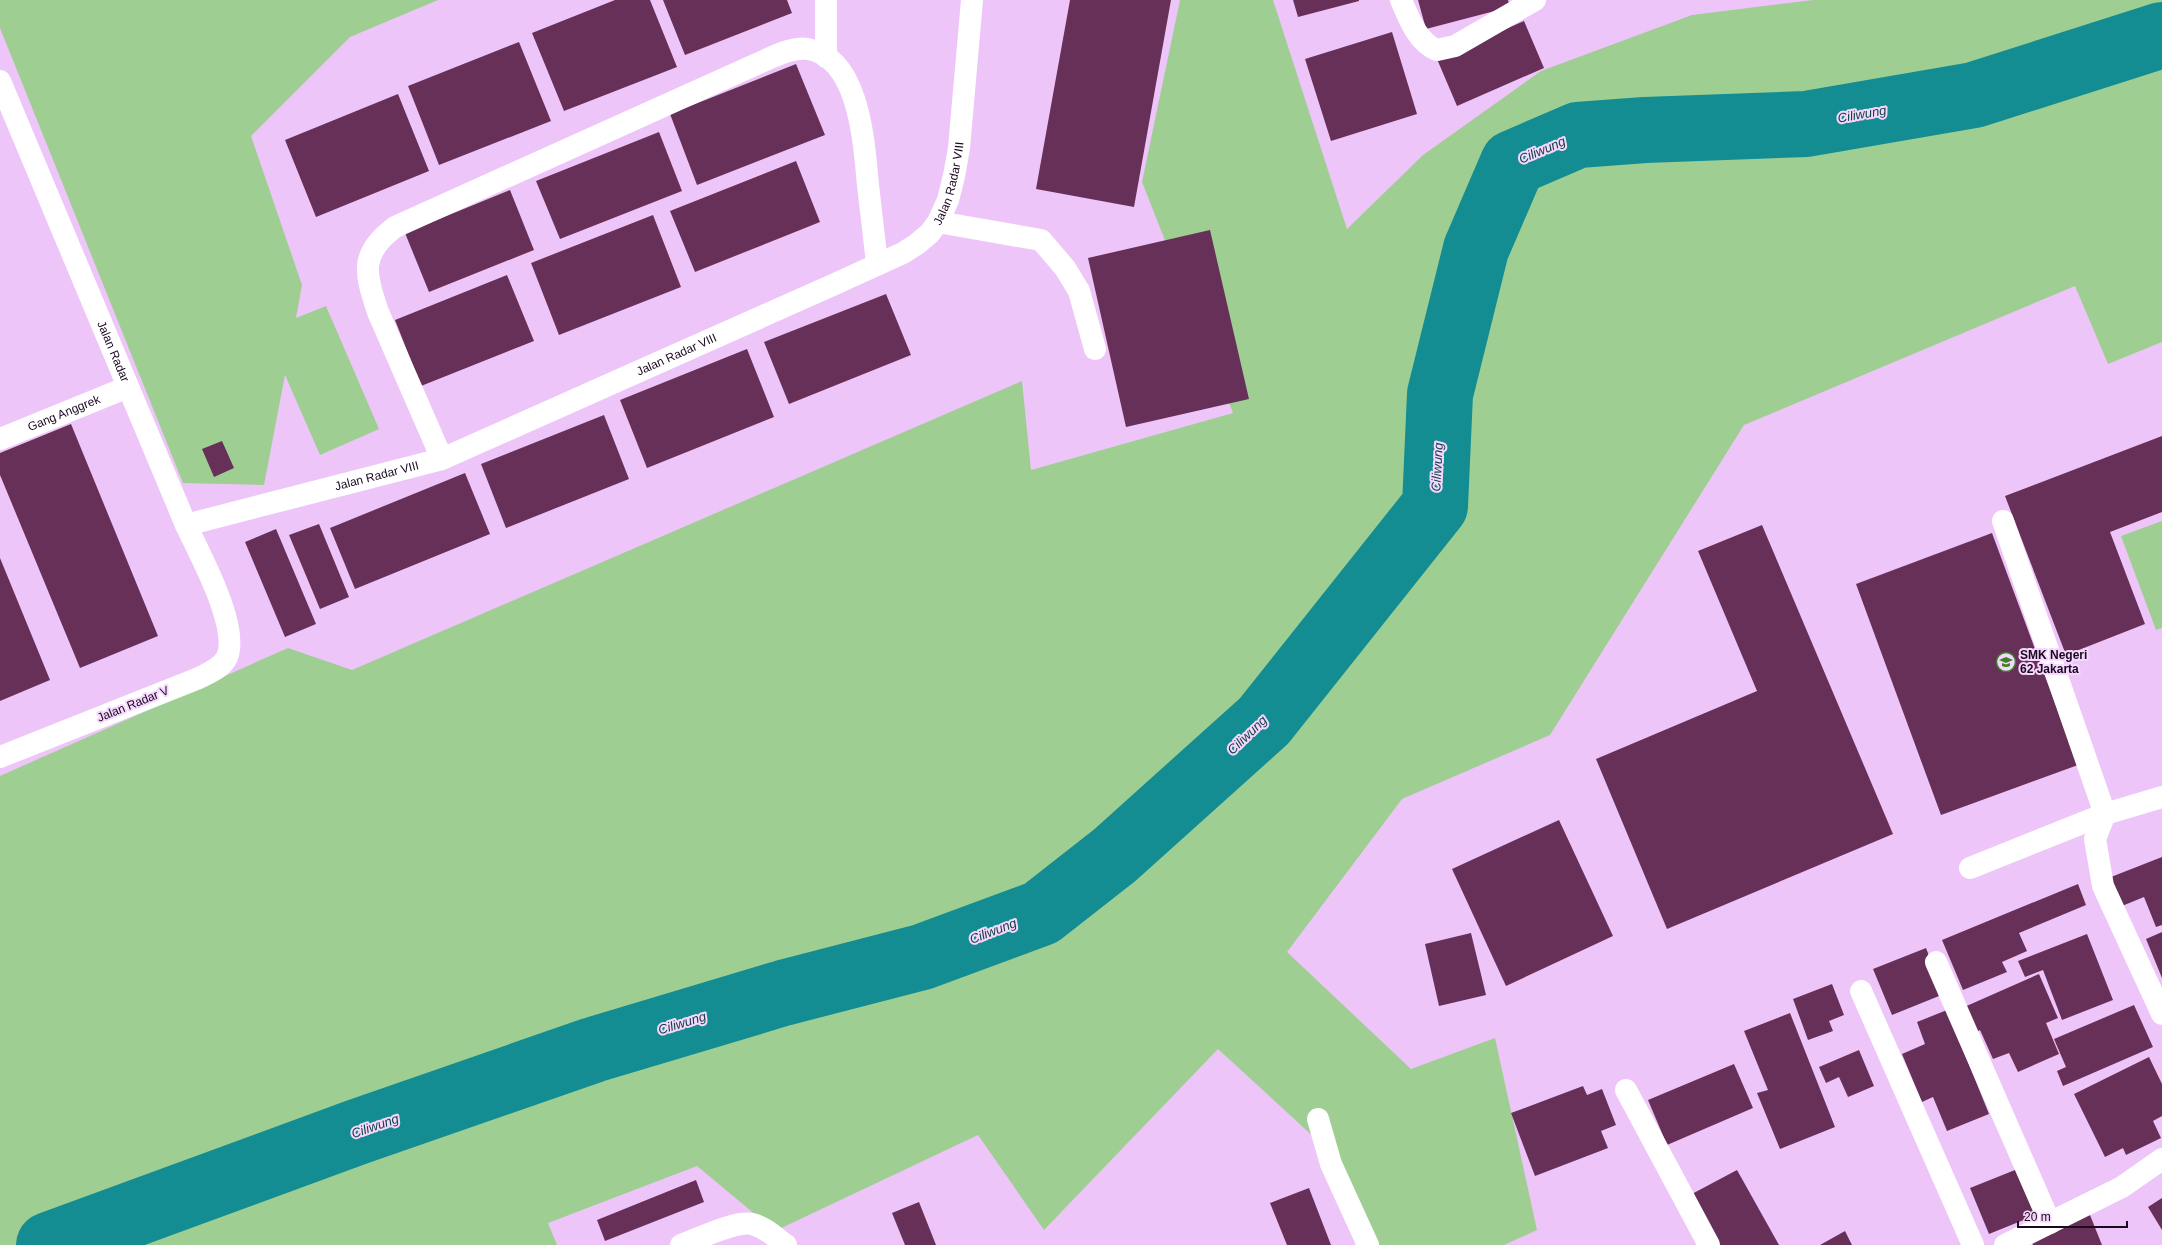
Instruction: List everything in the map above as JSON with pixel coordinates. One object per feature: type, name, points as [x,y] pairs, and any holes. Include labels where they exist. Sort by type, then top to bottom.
[{"type":"street","points":[[826,0],[826,57]]},
{"type":"street","name":"Jalan Radar VIII","points":[[186,525],[442,459],[903,252],[917,244],[930,233],[938,222],[948,200],[959,148],[972,0]]},
{"type":"street","points":[[1401,0],[1418,34],[1424,42],[1437,50],[1455,46],[1535,0]]},
{"type":"street","points":[[442,459],[378,312],[370,288],[367,269],[370,254],[375,244],[395,227],[770,58],[797,49],[807,49],[826,57],[834,64],[851,90],[860,116],[877,263]]},
{"type":"street","name":"Jalan Radar","points":[[0,81],[186,525],[218,595],[226,621]]},
{"type":"street","points":[[938,222],[1042,240],[1065,268],[1079,291],[1095,349]]},
{"type":"street","name":"Gang Anggrek","points":[[0,439],[128,387]]},
{"type":"street","points":[[2003,521],[2105,814],[2095,839],[2103,886],[2162,1014]]},
{"type":"street","name":"Jalan Radar V","points":[[0,757],[198,678],[221,665],[228,654],[229,647],[226,621]]},
{"type":"street","points":[[1970,868],[2105,814],[2162,797]]},
{"type":"street","points":[[1936,962],[2050,1223]]},
{"type":"street","points":[[1861,991],[1973,1245]]},
{"type":"street","points":[[1626,1090],[1709,1245]]},
{"type":"street","points":[[1318,1119],[1331,1164],[1368,1245]]},
{"type":"street","points":[[2018,1242],[2050,1223],[2122,1187],[2162,1159]]},
{"type":"street","points":[[681,1245],[739,1224],[751,1224],[766,1230],[786,1245]]},
{"type":"green space","points":[[0,0],[438,0],[350,37],[251,136],[302,285],[296,318],[326,306],[379,429],[320,455],[285,375],[264,485],[183,483],[0,28]]},
{"type":"green space","points":[[1180,0],[1273,0],[1347,229],[1423,155],[1541,71],[1692,15],[1813,0],[2162,0],[2162,342],[2108,364],[2075,286],[1744,425],[1550,735],[1402,799],[1287,952],[1411,1069],[1495,1038],[1537,1230],[1504,1245],[1379,1245],[1341,1162],[1218,1049],[1044,1230],[978,1135],[775,1231],[697,1166],[548,1223],[557,1245],[0,1245],[0,776],[288,648],[352,670],[1022,381],[1031,470],[1233,413],[1142,182]]},
{"type":"green space","points":[[2162,521],[2162,628],[2156,630],[2121,536]]},
{"type":"building","points":[[615,0],[650,0],[677,67],[564,111],[532,33]]},
{"type":"building","points":[[663,0],[787,0],[792,13],[685,55]]},
{"type":"building","points":[[1070,0],[1171,0],[1134,207],[1036,189]]},
{"type":"building","points":[[1293,0],[1359,0],[1359,1],[1298,17]]},
{"type":"building","points":[[1418,0],[1508,0],[1510,7],[1426,29]]},
{"type":"building","points":[[1524,21],[1544,68],[1457,106],[1437,59]]},
{"type":"building","points":[[1392,32],[1417,114],[1331,141],[1305,59]]},
{"type":"building","points":[[519,42],[551,121],[439,165],[408,86]]},
{"type":"building","points":[[796,64],[825,135],[697,185],[670,114]]},
{"type":"building","points":[[398,94],[429,171],[316,217],[285,140]]},
{"type":"building","points":[[659,132],[682,191],[560,239],[536,181]]},
{"type":"building","points":[[796,161],[820,222],[695,272],[670,211]]},
{"type":"building","points":[[510,190],[534,250],[429,292],[405,233]]},
{"type":"building","points":[[653,215],[681,287],[559,335],[531,263]]},
{"type":"building","points":[[1210,230],[1249,399],[1126,427],[1088,258]]},
{"type":"building","points":[[507,275],[534,341],[421,386],[395,320]]},
{"type":"building","points":[[886,294],[911,355],[789,404],[764,342]]},
{"type":"building","points":[[747,349],[774,417],[647,468],[620,400]]},
{"type":"building","points":[[604,415],[629,479],[506,528],[481,464]]},
{"type":"building","points":[[71,424],[158,636],[80,668],[0,475],[0,453]]},
{"type":"building","points":[[2162,436],[2162,512],[2110,532],[2145,624],[2066,655],[2005,496]]},
{"type":"building","points":[[222,441],[234,468],[214,477],[202,449]]},
{"type":"building","points":[[465,473],[490,534],[355,589],[330,528]]},
{"type":"building","points":[[319,524],[349,597],[320,609],[289,535]]},
{"type":"building","points":[[1762,525],[1893,834],[1667,929],[1596,759],[1757,691],[1698,551]]},
{"type":"building","points":[[276,529],[316,624],[285,637],[245,542]]},
{"type":"building","points":[[1992,533],[2078,765],[1941,815],[1856,584]]},
{"type":"building","points":[[0,558],[50,680],[0,701]]},
{"type":"building","points":[[1559,820],[1613,936],[1506,986],[1452,869]]},
{"type":"building","points":[[2162,857],[2162,925],[2156,927],[2144,897],[2122,906],[2111,877]]},
{"type":"building","points":[[2078,884],[2086,905],[2019,933],[2027,951],[2002,962],[2007,972],[1963,990],[1942,940]]},
{"type":"building","points":[[2162,932],[2162,978],[2146,939]]},
{"type":"building","points":[[1471,933],[1486,995],[1439,1006],[1425,944]]},
{"type":"building","points":[[2087,934],[2113,1000],[2062,1020],[2043,970],[2025,977],[2018,961]]},
{"type":"building","points":[[1926,948],[1944,994],[1892,1015],[1873,969]]},
{"type":"building","points":[[2039,974],[2058,1018],[2046,1023],[2059,1054],[2018,1072],[2009,1053],[1993,1059],[1980,1030],[1973,1034],[1962,1008]]},
{"type":"building","points":[[1832,984],[1844,1015],[1829,1021],[1833,1031],[1808,1040],[1793,999]]},
{"type":"building","points":[[2134,1005],[2153,1047],[2063,1086],[2057,1071],[2066,1067],[2054,1039]]},
{"type":"building","points":[[1947,1010],[1989,1114],[1947,1131],[1933,1097],[1922,1102],[1902,1054],[1925,1044],[1917,1022]]},
{"type":"building","points":[[1790,1013],[1835,1127],[1780,1149],[1757,1093],[1768,1090],[1744,1031]]},
{"type":"building","points":[[1859,1050],[1874,1086],[1848,1097],[1839,1077],[1826,1083],[1819,1067]]},
{"type":"building","points":[[2149,1057],[2162,1084],[2162,1116],[2153,1121],[2161,1138],[2126,1155],[2123,1148],[2105,1157],[2074,1094]]},
{"type":"building","points":[[1734,1064],[1753,1108],[1667,1145],[1648,1100]]},
{"type":"building","points":[[1583,1086],[1587,1095],[1602,1089],[1616,1125],[1601,1131],[1608,1148],[1535,1176],[1511,1113]]},
{"type":"building","points":[[2025,1166],[2043,1212],[1989,1234],[1970,1188]]},
{"type":"building","points":[[1737,1170],[1779,1245],[1719,1245],[1690,1195]]},
{"type":"building","points":[[696,1180],[704,1202],[605,1241],[597,1220]]},
{"type":"building","points":[[1309,1188],[1331,1245],[1287,1245],[1270,1203]]},
{"type":"building","points":[[2162,1198],[2162,1230],[2148,1207]]},
{"type":"building","points":[[919,1202],[936,1245],[905,1245],[892,1213]]},
{"type":"building","points":[[2088,1210],[2102,1245],[2033,1245],[2028,1234]]},
{"type":"building","points":[[1845,1231],[1852,1245],[1820,1245]]},
{"type":"waterway","name":"Ciliwung","points":[[49,1245],[357,1132],[593,1050],[783,993],[922,957],[1041,913],[1115,855],[1264,721],[1435,506],[1440,394],[1476,249],[1513,163],[1578,135],[1645,130],[1806,124],[1974,95],[2162,35]]},
{"type":"place","name":"SMK Negeri 62 Jakarta","points":[[2006,662]]}]
